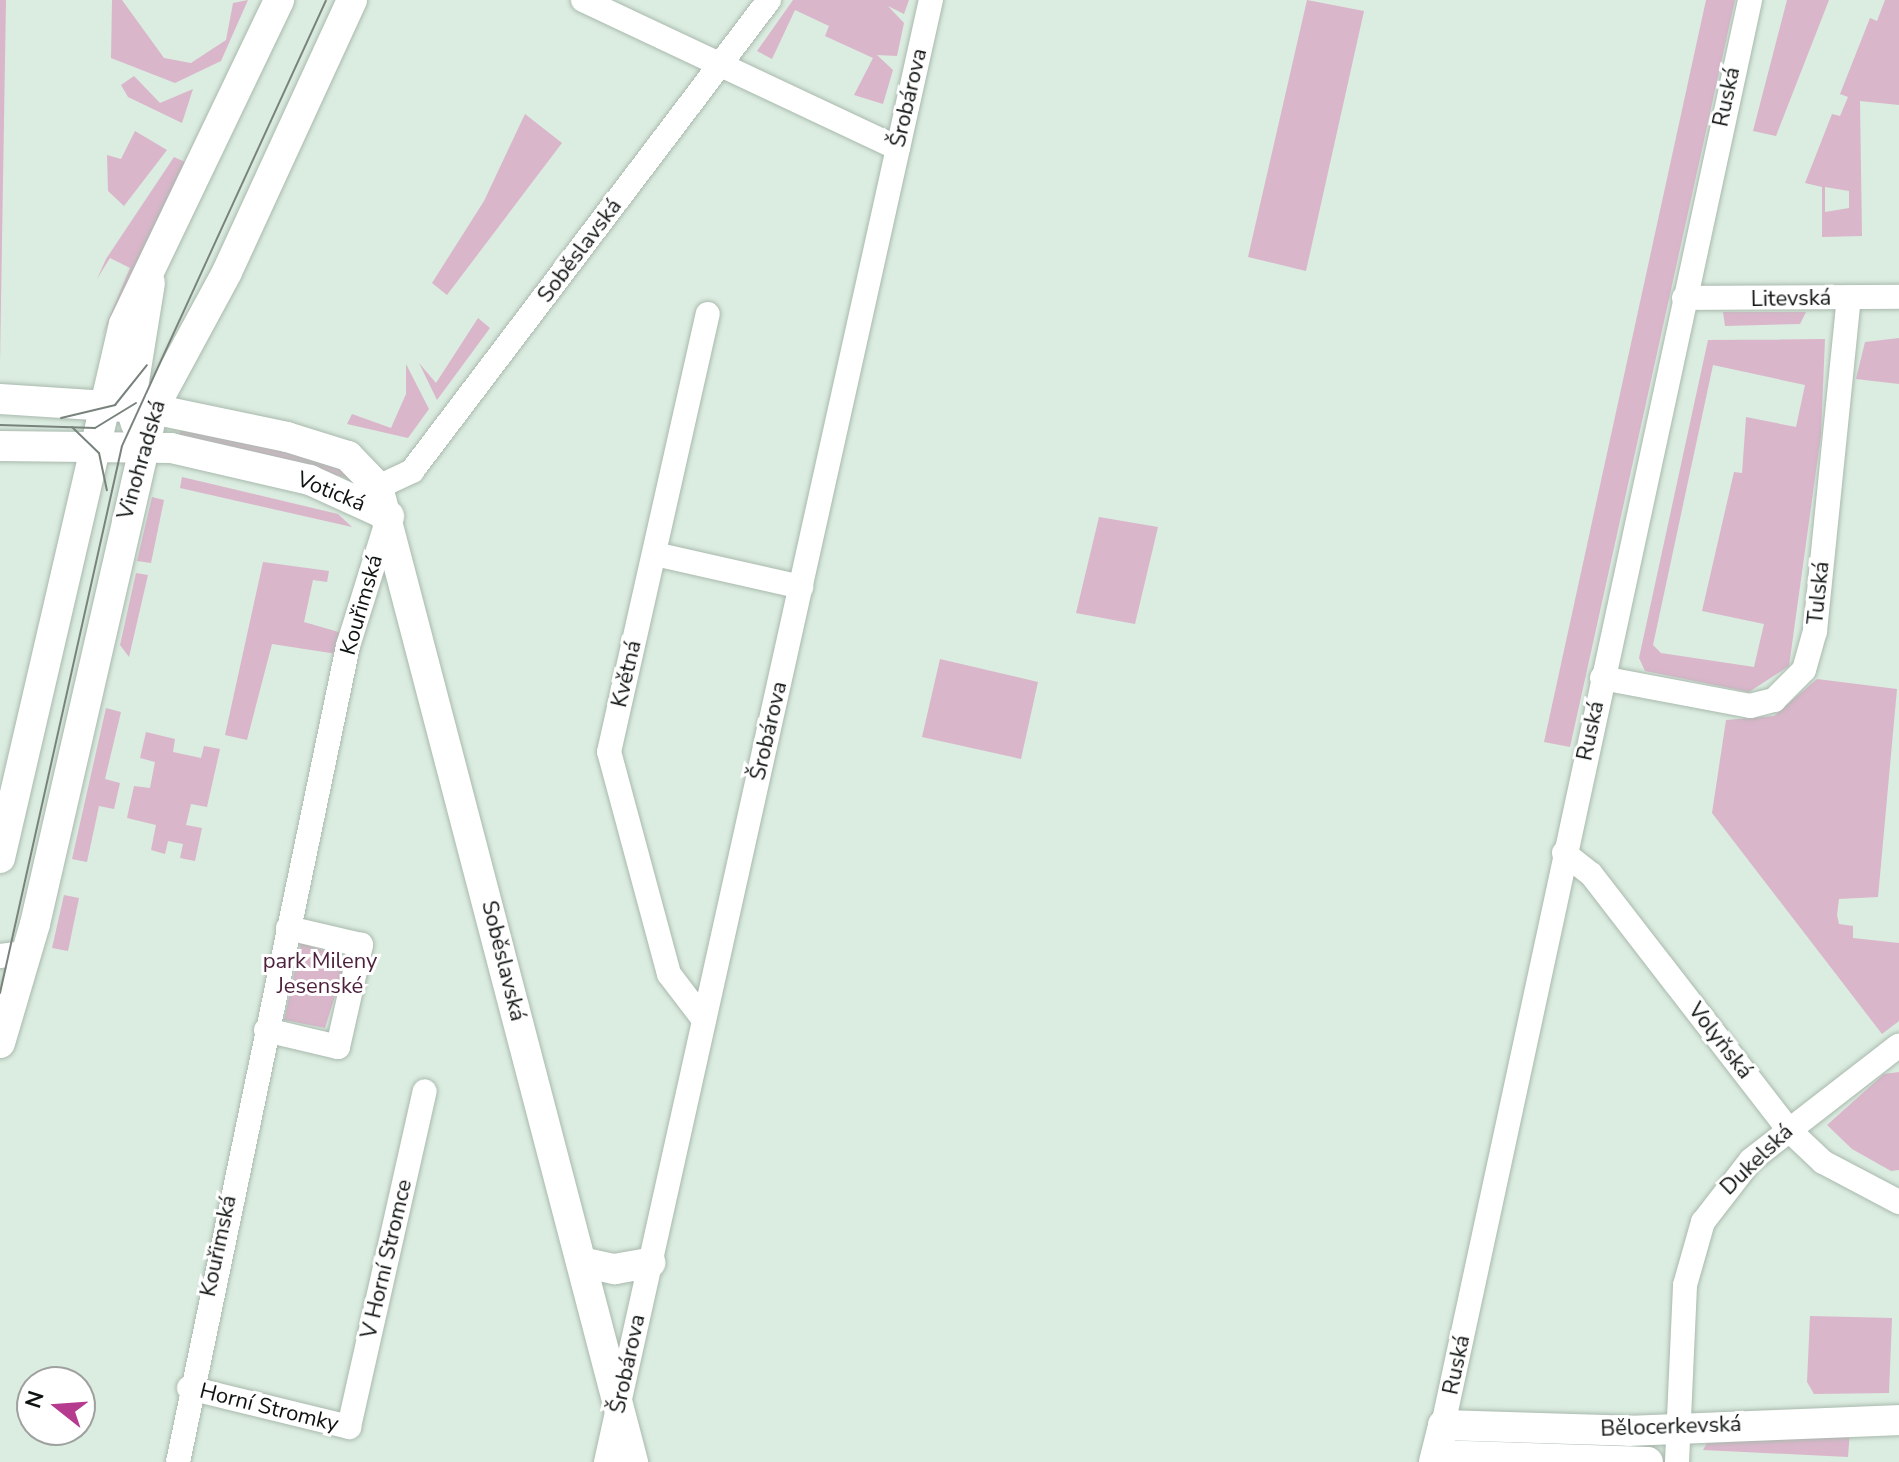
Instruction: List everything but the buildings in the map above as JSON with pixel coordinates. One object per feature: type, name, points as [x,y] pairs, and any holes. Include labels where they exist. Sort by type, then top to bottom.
[{"type":"main road","name":"Vinohradská","points":[[0,1043],[13,955],[143,445],[129,406],[127,316],[279,0]]},
{"type":"main road","name":"Vinohradská","points":[[0,858],[95,448],[129,406],[233,259],[352,0]]},
{"type":"main road","name":"Votická","points":[[0,399],[129,406],[321,445],[357,462],[378,487],[389,516]]},
{"type":"main road","name":"Votická","points":[[0,446],[95,448],[143,445],[310,480],[389,516]]},
{"type":"main road","name":"Soběslavská","points":[[389,516],[633,1462]]},
{"type":"main road","points":[[581,1262],[615,1269],[650,1263]]},
{"type":"main road","name":"Bělocerkevská","points":[[1443,1425],[1679,1430],[1899,1420]]},
{"type":"main road","name":"Ruská","points":[[1435,1459],[1443,1425]]},
{"type":"main road","name":"Bělocerkevská","points":[[1435,1459],[1648,1462]]},
{"type":"street","points":[[583,0],[898,148]]},
{"type":"street","name":"Soběslavská","points":[[378,487],[412,471],[769,0]]},
{"type":"street","name":"Šrobárova","points":[[606,1462],[931,0]]},
{"type":"street","name":"Ruská","points":[[1443,1425],[1750,0]]},
{"type":"street","name":"Litevská","points":[[1684,298],[1899,297]]},
{"type":"street","name":"Tulská","points":[[1602,678],[1736,706],[1774,700],[1797,680],[1815,631],[1849,298]]},
{"type":"street","name":"Květná","points":[[704,1020],[669,974],[609,752],[708,314]]},
{"type":"street","name":"Kouřimská","points":[[178,1462],[189,1388],[348,646],[389,516]]},
{"type":"street","points":[[655,554],[801,587]]},
{"type":"street","name":"Volyňská","points":[[1564,853],[1591,874],[1788,1129],[1823,1162],[1899,1202]]},
{"type":"street","points":[[266,1030],[338,1047],[361,945],[288,928]]},
{"type":"street","name":"Dukelská","points":[[1677,1462],[1683,1304],[1694,1244],[1731,1180],[1788,1129],[1899,1045]]},
{"type":"street","name":"V Horní Stromce","points":[[349,1427],[425,1091]]},
{"type":"street","name":"Horní Stromky","points":[[189,1388],[349,1427]]},
{"type":"green space","points":[[0,0],[6,0],[0,362]]},
{"type":"green space","points":[[112,0],[122,0],[164,58],[191,63],[226,40],[233,3],[248,0],[221,61],[175,83],[111,58]]},
{"type":"green space","points":[[793,0],[909,0],[904,14],[888,6],[904,23],[897,56],[877,55],[893,70],[883,104],[854,95],[873,58],[825,36],[829,26],[795,10],[772,59],[757,51]]},
{"type":"green space","points":[[1307,0],[1364,11],[1306,271],[1248,257]]},
{"type":"green space","points":[[1706,0],[1735,0],[1570,747],[1544,742]]},
{"type":"green space","points":[[1787,0],[1829,0],[1776,136],[1753,131]]},
{"type":"green space","points":[[1885,0],[1899,0],[1899,105],[1860,101],[1862,236],[1822,237],[1822,187],[1805,183],[1832,114],[1840,116],[1848,97],[1840,94],[1870,18],[1877,21]],"holes":[[[1825,187],[1849,191],[1849,208],[1825,212]]]},
{"type":"green space","points":[[134,76],[160,103],[193,89],[182,123],[128,97],[121,85]]},
{"type":"green space","points":[[525,114],[562,143],[447,295],[432,283],[484,201]]},
{"type":"green space","points":[[135,131],[167,150],[124,206],[108,191],[107,155],[121,159]]},
{"type":"green space","points":[[174,157],[185,162],[101,337],[130,268],[110,258],[97,279],[106,259]]},
{"type":"green space","points":[[1723,312],[1806,312],[1800,324],[1725,326]]},
{"type":"green space","points":[[478,318],[490,328],[437,400],[419,363],[436,383]]},
{"type":"green space","points":[[1899,338],[1899,384],[1856,379],[1865,342]]},
{"type":"green space","points":[[1825,339],[1821,435],[1789,666],[1749,692],[1645,671],[1639,658],[1708,340]],"holes":[[[1713,365],[1805,385],[1796,427],[1746,417],[1742,473],[1734,472],[1702,611],[1764,624],[1754,667],[1661,653],[1653,645]]]},
{"type":"green space","points":[[406,364],[429,409],[408,438],[347,424],[352,414],[391,428],[406,394]]},
{"type":"green space","points":[[183,423],[337,466],[353,479],[178,439]]},
{"type":"green space","points":[[182,477],[338,514],[352,527],[180,488]]},
{"type":"green space","points":[[152,497],[164,500],[151,563],[137,561]]},
{"type":"green space","points":[[1099,517],[1158,527],[1135,624],[1076,613]]},
{"type":"green space","points":[[263,562],[329,571],[327,582],[313,580],[304,622],[342,633],[337,654],[272,644],[247,740],[225,735]]},
{"type":"green space","points":[[136,573],[148,575],[129,657],[120,645]]},
{"type":"green space","points":[[940,659],[1038,682],[1021,759],[922,737]]},
{"type":"green space","points":[[1817,679],[1897,689],[1878,897],[1839,899],[1837,915],[1839,924],[1853,926],[1853,938],[1899,943],[1899,1021],[1882,1034],[1712,813],[1726,720],[1774,716]]},
{"type":"green space","points":[[106,708],[121,712],[105,779],[120,783],[114,809],[99,806],[87,862],[72,859]]},
{"type":"green space","points":[[146,732],[175,739],[173,752],[201,758],[204,746],[220,749],[207,807],[191,804],[186,825],[202,828],[195,861],[180,858],[183,844],[168,841],[165,854],[151,850],[156,825],[127,818],[134,786],[150,788],[155,762],[140,758]]},
{"type":"green space","points":[[64,895],[79,898],[68,951],[52,948]]},
{"type":"green space","name":"park Mileny Jesenské","points":[[301,943],[347,958],[325,1028],[284,1020]]},
{"type":"green space","points":[[1899,1072],[1899,1170],[1891,1171],[1852,1149],[1827,1125],[1884,1074]]},
{"type":"green space","points":[[1810,1316],[1892,1318],[1889,1393],[1814,1394],[1807,1382]]},
{"type":"green space","points":[[1850,1431],[1848,1457],[1703,1450],[1707,1443]]},
{"type":"tram line","points":[[0,993],[122,446],[326,0]]},
{"type":"tram line","points":[[61,418],[115,405],[147,365]]},
{"type":"tram line","points":[[0,425],[95,428],[136,403]]},
{"type":"tram line","points":[[72,427],[99,453],[107,490]]}]
